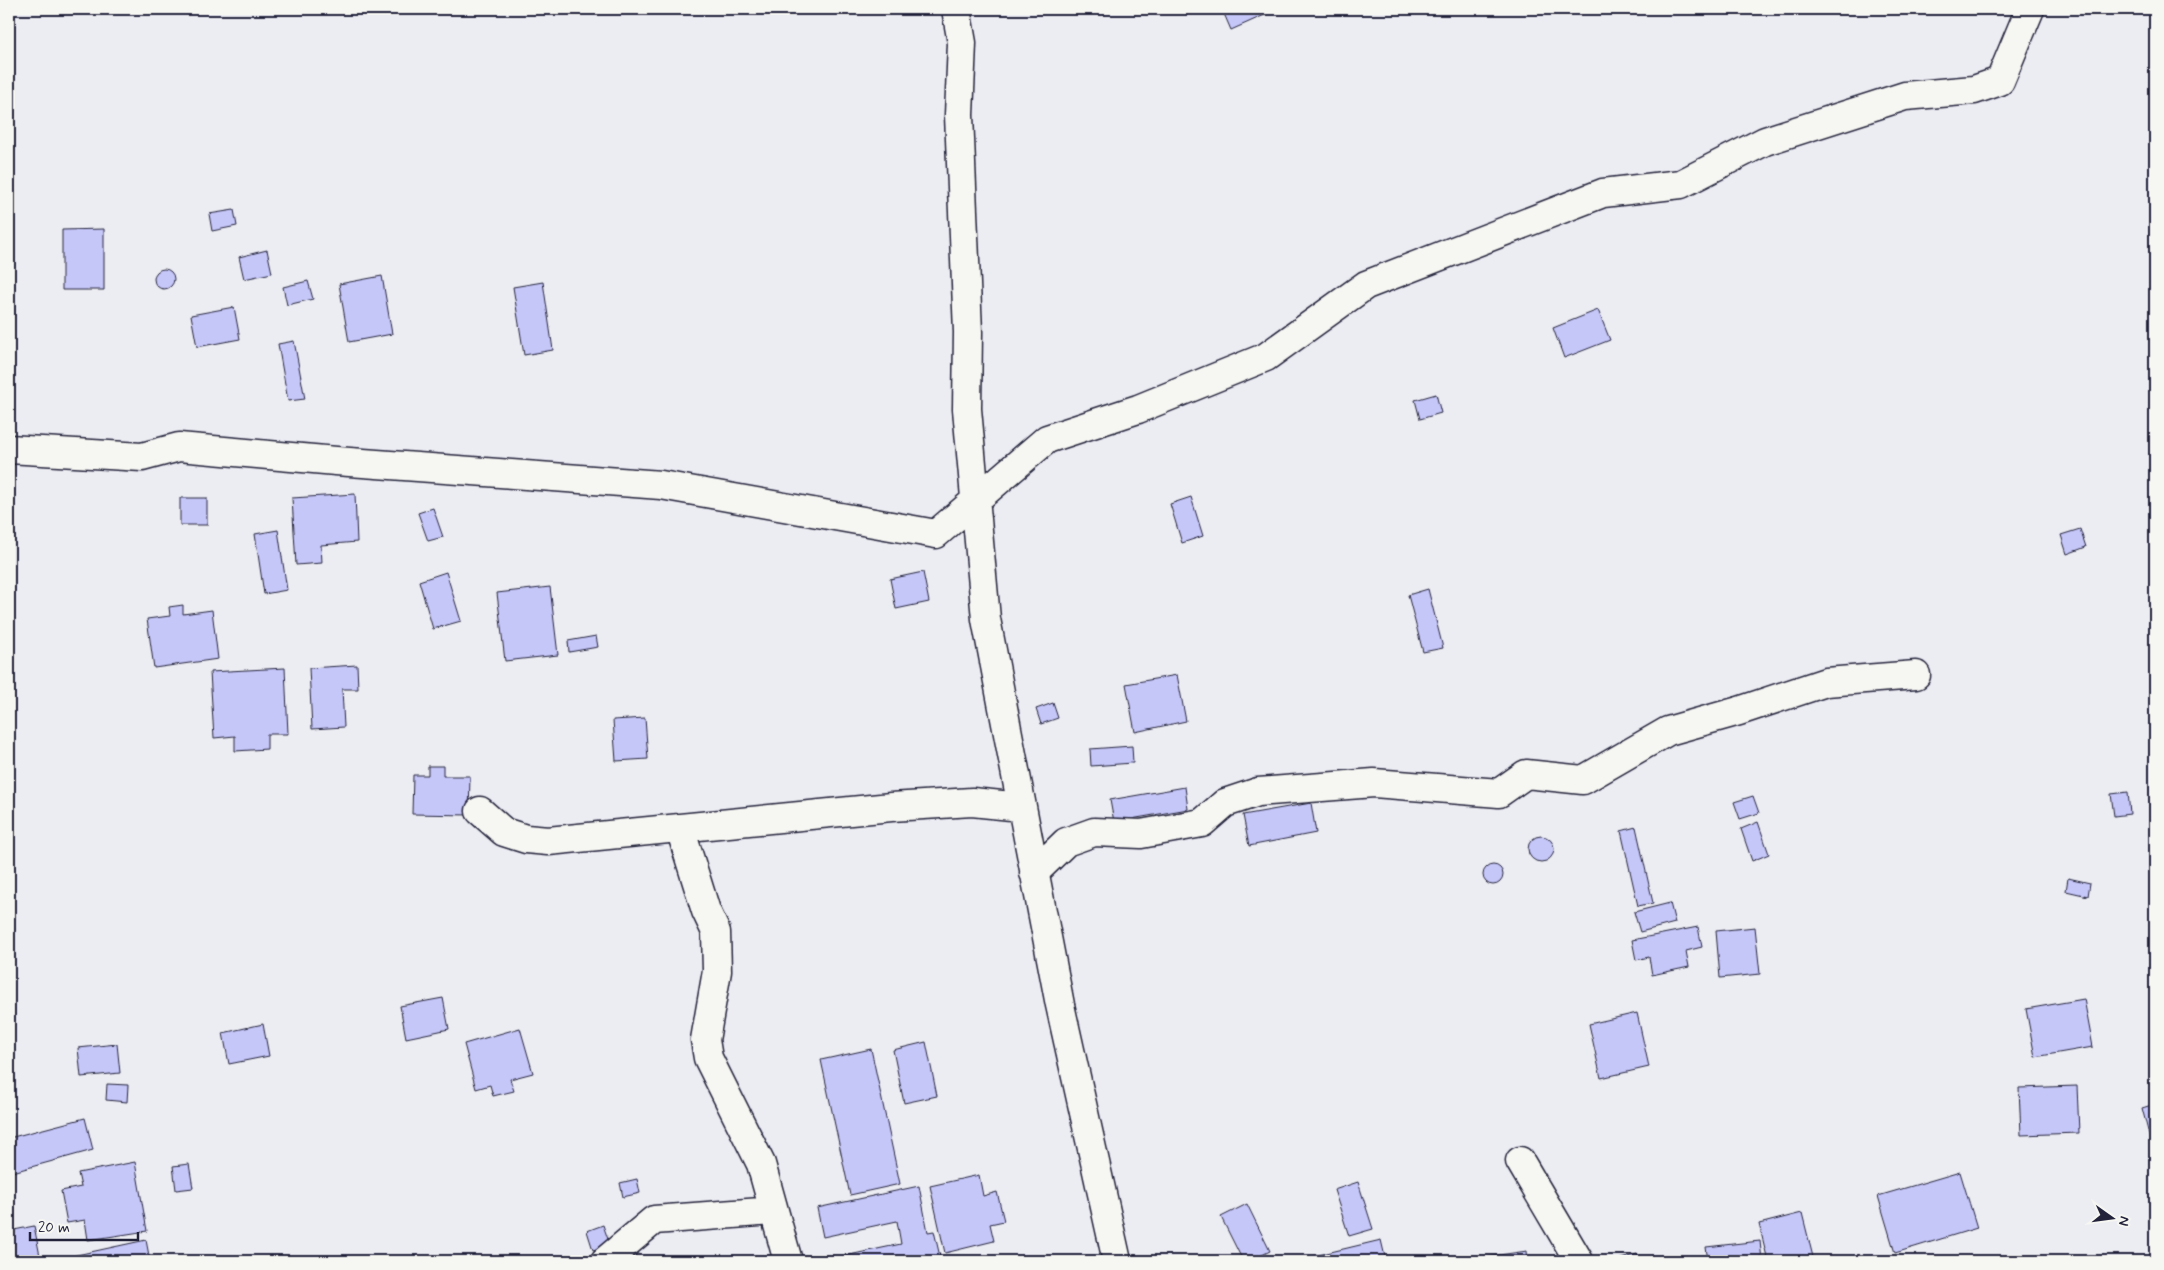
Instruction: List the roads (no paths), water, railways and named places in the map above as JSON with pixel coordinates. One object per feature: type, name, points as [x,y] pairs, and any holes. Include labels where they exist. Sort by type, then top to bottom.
[{"type":"street","points":[[956,9],[962,43],[959,115],[968,332],[967,409],[986,619],[1060,1005],[1117,1261]]},
{"type":"street","points":[[9,448],[142,458],[179,447],[336,461],[661,485],[936,534],[974,499],[1047,439],[1138,409],[1266,357],[1366,285],[1603,193],[1681,184],[1765,141],[1905,96],[1974,90],[2000,80],[2030,9]]},
{"type":"street","points":[[1034,873],[1066,842],[1094,832],[1141,834],[1202,823],[1225,803],[1258,792],[1374,783],[1498,793],[1526,774],[1583,780],[1668,731],[1739,711],[1826,682],[1916,675]]},
{"type":"street","points":[[480,811],[504,832],[526,839],[548,841],[891,807],[972,802],[1021,807]]},
{"type":"street","points":[[680,828],[706,911],[716,932],[718,971],[704,1040],[708,1058],[761,1164],[788,1261]]},
{"type":"street","points":[[1520,1161],[1579,1261]]},
{"type":"street","points":[[605,1261],[654,1220],[774,1211]]}]
